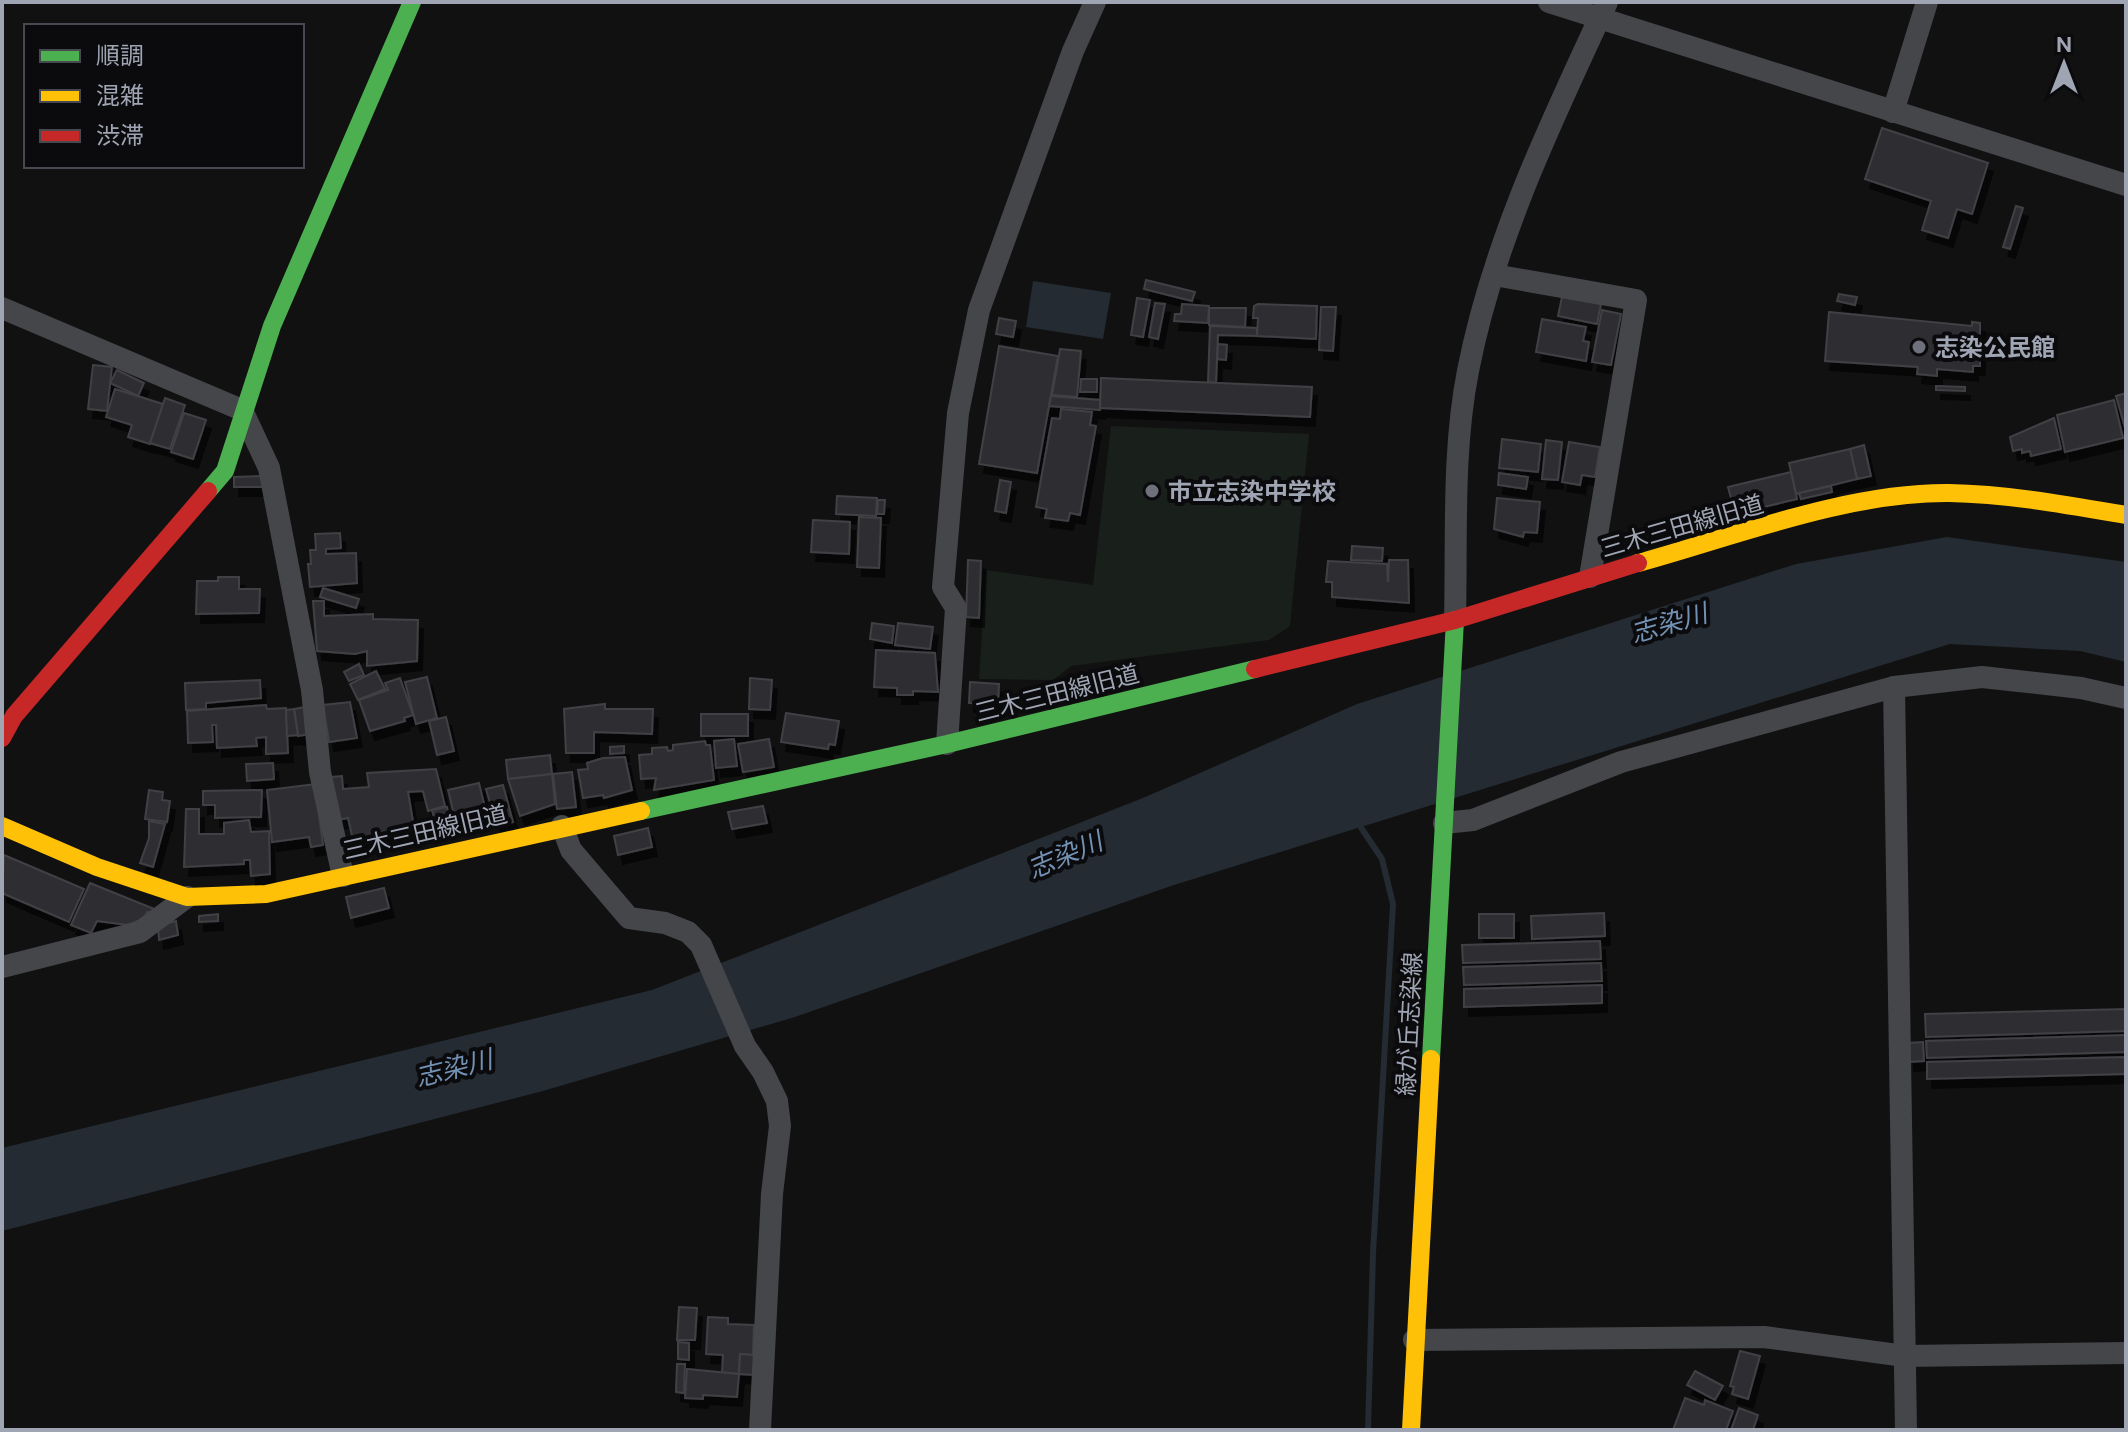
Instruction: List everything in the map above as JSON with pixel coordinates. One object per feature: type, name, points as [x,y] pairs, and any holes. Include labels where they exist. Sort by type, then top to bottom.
[{"type":"street","points":[[2,738],[14,716],[225,471],[242,410],[272,326],[412,2]]},
{"type":"street","points":[[947,744],[956,608],[943,587],[958,413],[979,310],[1073,51],[1095,2]]},
{"type":"street","points":[[1549,2],[1604,10],[1893,112],[2126,185]]},
{"type":"street","points":[[1893,112],[1927,2]]},
{"type":"street","points":[[1455,620],[1458,470],[1468,372],[1494,275],[1534,163],[1604,10]]},
{"type":"street","points":[[1494,275],[1636,300],[1590,577]]},
{"type":"street","points":[[2,308],[242,410],[269,468],[312,690],[320,772],[343,876]]},
{"type":"street","name":"三木三田線旧道","points":[[2,826],[97,867],[187,897],[266,894],[562,826],[947,744],[1455,620],[1590,577],[1851,504],[1948,493],[2052,502],[2126,515]]},
{"type":"street","name":"緑が丘志染線","points":[[1411,1430],[1455,620]]},
{"type":"street","points":[[1444,823],[1473,820],[1621,762],[1894,687],[1982,677],[2081,688],[2126,698]]},
{"type":"street","points":[[1894,687],[1906,1430]]},
{"type":"street","points":[[562,826],[571,850],[629,918],[665,923],[688,932],[701,945],[745,1046],[763,1072],[777,1101],[780,1126],[772,1194],[760,1430]]},
{"type":"street","points":[[2,967],[140,932],[187,897]]},
{"type":"street","points":[[1414,1340],[1764,1337],[1905,1356],[2126,1353]]},
{"type":"shaded area","points":[[1111,426],[1309,434],[1290,626],[1269,640],[1071,666],[1053,680],[979,679],[986,570],[1093,585]]},
{"type":"water","points":[[1033,281],[1111,293],[1103,339],[1026,327]]},
{"type":"water","name":"志染川","points":[[1947,537],[2126,562],[2126,662],[2080,651],[1950,644],[1171,886],[795,1017],[543,1091],[2,1231],[2,1148],[652,990],[1143,798],[1357,704],[1796,564]]},
{"type":"building","points":[[1882,128],[1988,163],[1972,214],[1957,209],[1948,238],[1922,230],[1931,201],[1865,179]]},
{"type":"building","points":[[2016,206],[2023,208],[2010,249],[2003,247]]},
{"type":"building","points":[[1146,280],[1195,292],[1192,301],[1144,289]]},
{"type":"building","points":[[1839,294],[1857,297],[1855,305],[1837,301]]},
{"type":"building","points":[[1562,297],[1601,304],[1597,324],[1558,316]]},
{"type":"building","points":[[1137,298],[1150,300],[1143,337],[1131,335]]},
{"type":"building","points":[[1155,303],[1165,304],[1158,339],[1149,337]]},
{"type":"building","points":[[1182,304],[1209,306],[1208,323],[1174,321],[1175,314],[1181,314]]},
{"type":"building","points":[[1254,306],[1317,306],[1316,339],[1257,336],[1258,318],[1253,318]]},
{"type":"building","points":[[1321,307],[1336,307],[1333,351],[1319,350]]},
{"type":"building","points":[[1209,308],[1246,308],[1245,327],[1209,325]]},
{"type":"building","points":[[1602,310],[1621,314],[1611,365],[1592,362]]},
{"type":"building","points":[[1829,312],[1972,326],[1972,322],[1980,323],[1980,366],[1973,366],[1973,372],[1937,369],[1937,376],[1917,374],[1918,367],[1825,361]]},
{"type":"building","points":[[999,318],[1016,321],[1013,337],[996,334]]},
{"type":"building","points":[[1542,319],[1586,327],[1583,341],[1589,342],[1586,361],[1536,352]]},
{"type":"building","points":[[1210,326],[1257,328],[1257,336],[1218,335],[1216,383],[1208,382]]},
{"type":"building","points":[[1218,344],[1227,345],[1226,360],[1217,359]]},
{"type":"building","points":[[999,346],[1058,356],[1037,473],[979,464]]},
{"type":"building","points":[[1060,349],[1081,351],[1077,397],[1052,395]]},
{"type":"building","points":[[93,365],[112,367],[107,411],[88,409]]},
{"type":"building","points":[[117,370],[144,383],[138,396],[110,383]]},
{"type":"building","points":[[1101,378],[1312,387],[1310,417],[1100,408]]},
{"type":"building","points":[[1081,379],[1097,379],[1097,392],[1080,392]]},
{"type":"building","points":[[1936,386],[1965,387],[1965,391],[1936,390]]},
{"type":"building","points":[[115,389],[163,404],[150,444],[128,437],[132,425],[106,417]]},
{"type":"building","points":[[2126,393],[2126,431],[2116,396]]},
{"type":"building","points":[[1051,396],[1100,400],[1100,410],[1049,406]]},
{"type":"building","points":[[165,398],[185,405],[170,449],[150,443]]},
{"type":"building","points":[[2114,400],[2123,438],[2065,452],[2057,415]]},
{"type":"building","points":[[1061,409],[1092,412],[1090,425],[1096,426],[1080,515],[1070,513],[1068,521],[1045,518],[1047,509],[1036,507],[1052,418],[1060,419]]},
{"type":"building","points":[[184,413],[206,420],[193,459],[171,452]]},
{"type":"building","points":[[2054,418],[2061,449],[2031,456],[2030,451],[2013,451],[2010,437]]},
{"type":"building","points":[[1502,439],[1541,444],[1538,472],[1499,468]]},
{"type":"building","points":[[1546,440],[1562,442],[1558,480],[1542,479]]},
{"type":"building","points":[[1569,442],[1600,447],[1595,477],[1582,475],[1580,485],[1562,482]]},
{"type":"building","points":[[1864,445],[1871,476],[1857,479],[1850,449]]},
{"type":"building","points":[[1850,449],[1857,479],[1796,494],[1789,463]]},
{"type":"building","points":[[1791,472],[1797,499],[1735,514],[1728,487]]},
{"type":"building","points":[[1499,473],[1528,477],[1526,489],[1498,485]]},
{"type":"building","points":[[265,476],[265,487],[234,487],[234,477]]},
{"type":"building","points":[[1000,480],[1011,482],[1006,513],[995,511]]},
{"type":"building","points":[[1831,486],[1832,492],[1801,499],[1799,493]]},
{"type":"building","points":[[837,496],[877,498],[876,516],[836,514]]},
{"type":"building","points":[[1497,498],[1540,502],[1537,533],[1524,532],[1523,537],[1494,529]]},
{"type":"building","points":[[878,500],[885,500],[884,514],[877,514]]},
{"type":"building","points":[[1730,503],[1733,515],[1719,518],[1716,507]]},
{"type":"building","points":[[859,517],[881,518],[879,568],[857,567]]},
{"type":"building","points":[[813,520],[850,522],[849,554],[811,552]]},
{"type":"building","points":[[340,533],[341,548],[326,549],[326,554],[356,553],[357,583],[310,587],[308,564],[311,564],[310,550],[316,550],[315,534]]},
{"type":"building","points":[[1352,546],[1383,548],[1382,561],[1351,560]]},
{"type":"building","points":[[968,560],[981,561],[979,618],[966,617]]},
{"type":"building","points":[[1389,560],[1408,560],[1409,603],[1332,597],[1332,582],[1326,582],[1328,561],[1387,564],[1388,582]]},
{"type":"building","points":[[218,577],[239,577],[239,589],[260,589],[259,613],[196,614],[197,581],[218,581]]},
{"type":"building","points":[[323,588],[359,599],[356,608],[320,597]]},
{"type":"building","points":[[313,601],[324,601],[324,616],[373,614],[373,619],[418,620],[417,661],[367,666],[367,651],[355,654],[317,651]]},
{"type":"building","points":[[872,623],[894,626],[892,643],[870,639]]},
{"type":"building","points":[[898,623],[933,627],[930,649],[895,645]]},
{"type":"building","points":[[876,650],[935,653],[938,692],[913,691],[913,695],[897,695],[897,688],[874,687]]},
{"type":"building","points":[[359,664],[364,675],[349,681],[344,672]]},
{"type":"building","points":[[376,671],[385,689],[358,700],[350,684]]},
{"type":"building","points":[[427,677],[437,718],[416,724],[405,682]]},
{"type":"building","points":[[400,678],[413,715],[404,718],[405,721],[370,731],[359,700],[388,690],[385,683]]},
{"type":"building","points":[[750,678],[772,680],[770,710],[749,709]]},
{"type":"building","points":[[260,680],[261,698],[206,703],[206,709],[186,710],[185,683]]},
{"type":"building","points":[[970,682],[999,684],[998,705],[969,703]]},
{"type":"building","points":[[350,702],[357,738],[329,742],[323,705]]},
{"type":"building","points":[[605,704],[605,709],[653,709],[652,734],[594,732],[594,753],[566,753],[564,709]]},
{"type":"building","points":[[266,705],[267,709],[286,708],[288,753],[266,754],[266,737],[256,738],[257,746],[217,748],[216,725],[212,725],[213,742],[188,743],[187,711]]},
{"type":"building","points":[[310,706],[315,733],[298,736],[294,709]]},
{"type":"building","points":[[294,709],[298,735],[287,736],[286,710]]},
{"type":"building","points":[[786,713],[839,721],[835,745],[829,744],[828,749],[781,742]]},
{"type":"building","points":[[701,714],[748,714],[748,736],[701,736]]},
{"type":"building","points":[[446,717],[454,751],[437,755],[429,721]]},
{"type":"building","points":[[734,739],[737,766],[716,768],[714,741]]},
{"type":"building","points":[[769,739],[774,767],[743,772],[738,744]]},
{"type":"building","points":[[705,741],[706,745],[710,745],[714,780],[654,790],[656,778],[641,779],[639,755],[652,754],[652,748],[667,747],[668,751],[673,750],[673,745]]},
{"type":"building","points":[[624,746],[624,753],[610,754],[610,747]]},
{"type":"building","points":[[550,755],[552,774],[508,779],[506,760]]},
{"type":"building","points":[[625,757],[632,790],[604,798],[603,795],[583,798],[578,770],[588,769],[587,763],[603,758]]},
{"type":"building","points":[[273,763],[274,779],[247,781],[246,764]]},
{"type":"building","points":[[436,769],[445,806],[428,811],[423,791],[408,792],[415,833],[394,839],[392,832],[389,832],[390,838],[377,841],[376,836],[353,840],[348,818],[337,820],[330,777],[342,776],[343,789],[369,787],[367,773]]},
{"type":"building","points":[[572,772],[576,807],[557,809],[553,774]]},
{"type":"building","points":[[552,774],[555,804],[520,816],[508,779]]},
{"type":"building","points":[[479,783],[485,808],[454,815],[448,790]]},
{"type":"building","points":[[315,784],[323,845],[311,847],[309,837],[272,842],[267,790]]},
{"type":"building","points":[[503,785],[513,822],[497,827],[486,789]]},
{"type":"building","points":[[149,790],[163,792],[162,800],[170,801],[167,822],[145,819]]},
{"type":"building","points":[[262,790],[261,817],[215,818],[215,805],[203,805],[203,791]]},
{"type":"building","points":[[763,806],[767,823],[732,829],[728,812]]},
{"type":"building","points":[[447,807],[448,814],[434,817],[432,810]]},
{"type":"building","points":[[186,809],[199,809],[199,834],[224,834],[224,823],[249,820],[251,832],[269,831],[270,874],[251,876],[250,860],[244,860],[244,864],[184,867]]},
{"type":"building","points":[[149,821],[165,824],[153,867],[140,863],[149,838]]},
{"type":"building","points":[[648,828],[652,847],[618,855],[614,836]]},
{"type":"building","points":[[4,855],[84,889],[69,922],[2,893]]},
{"type":"building","points":[[90,883],[157,910],[156,914],[147,912],[145,918],[128,925],[97,921],[91,933],[71,925]]},
{"type":"building","points":[[384,888],[389,908],[351,918],[346,897]]},
{"type":"building","points":[[1604,913],[1605,936],[1532,939],[1531,916]]},
{"type":"building","points":[[218,914],[218,921],[199,922],[199,916]]},
{"type":"building","points":[[1479,914],[1514,914],[1514,938],[1479,938]]},
{"type":"building","points":[[176,921],[178,935],[159,940],[158,926]]},
{"type":"building","points":[[1600,941],[1601,959],[1463,963],[1462,945]]},
{"type":"building","points":[[1601,963],[1602,981],[1464,985],[1463,967]]},
{"type":"building","points":[[1602,985],[1602,1003],[1464,1007],[1464,989]]},
{"type":"building","points":[[2126,1009],[2126,1031],[1926,1037],[1925,1014]]},
{"type":"building","points":[[2126,1035],[2126,1052],[1927,1058],[1926,1041]]},
{"type":"building","points":[[1923,1042],[1924,1061],[1909,1062],[1908,1043]]},
{"type":"building","points":[[2126,1057],[2126,1074],[1927,1079],[1927,1062]]},
{"type":"building","points":[[679,1307],[697,1308],[695,1340],[677,1340]]},
{"type":"building","points":[[708,1317],[728,1318],[728,1324],[754,1325],[753,1355],[740,1354],[739,1374],[722,1373],[723,1355],[706,1354]]},
{"type":"building","points":[[678,1342],[689,1343],[689,1360],[678,1359]]},
{"type":"building","points":[[1740,1351],[1760,1356],[1748,1399],[1732,1394],[1734,1387],[1730,1386]]},
{"type":"building","points":[[740,1354],[755,1355],[754,1375],[739,1374]]},
{"type":"building","points":[[677,1364],[685,1364],[684,1393],[676,1392]]},
{"type":"building","points":[[687,1369],[739,1374],[737,1397],[703,1395],[703,1399],[685,1398]]},
{"type":"building","points":[[1695,1371],[1723,1386],[1715,1400],[1687,1385]]},
{"type":"building","points":[[1685,1398],[1704,1405],[1705,1400],[1733,1411],[1726,1430],[1673,1430]]},
{"type":"building","points":[[1739,1408],[1758,1415],[1753,1430],[1731,1430]]},
{"type":"waterway","points":[[1358,823],[1382,859],[1393,904],[1373,1253],[1368,1430]]},
{"type":"traffic: fast","points":[[208,491],[225,471],[272,326],[412,2]]},
{"type":"traffic: fast","points":[[1431,1059],[1455,620]]},
{"type":"traffic: fast","points":[[641,811],[947,744],[1255,669]]},
{"type":"traffic: slow","points":[[1638,563],[1832,508],[1911,495],[1993,495],[2126,515]]},
{"type":"traffic: slow","points":[[2,826],[97,867],[187,897],[266,894],[641,811]]},
{"type":"traffic: slow","points":[[1411,1430],[1431,1059]]},
{"type":"traffic: jam","points":[[2,738],[14,716],[208,491]]},
{"type":"traffic: jam","points":[[1255,669],[1455,620],[1638,563]]},
{"type":"place","name":"志染公民館","points":[[1919,347]]},
{"type":"place","name":"市立志染中学校","points":[[1152,491]]}]
